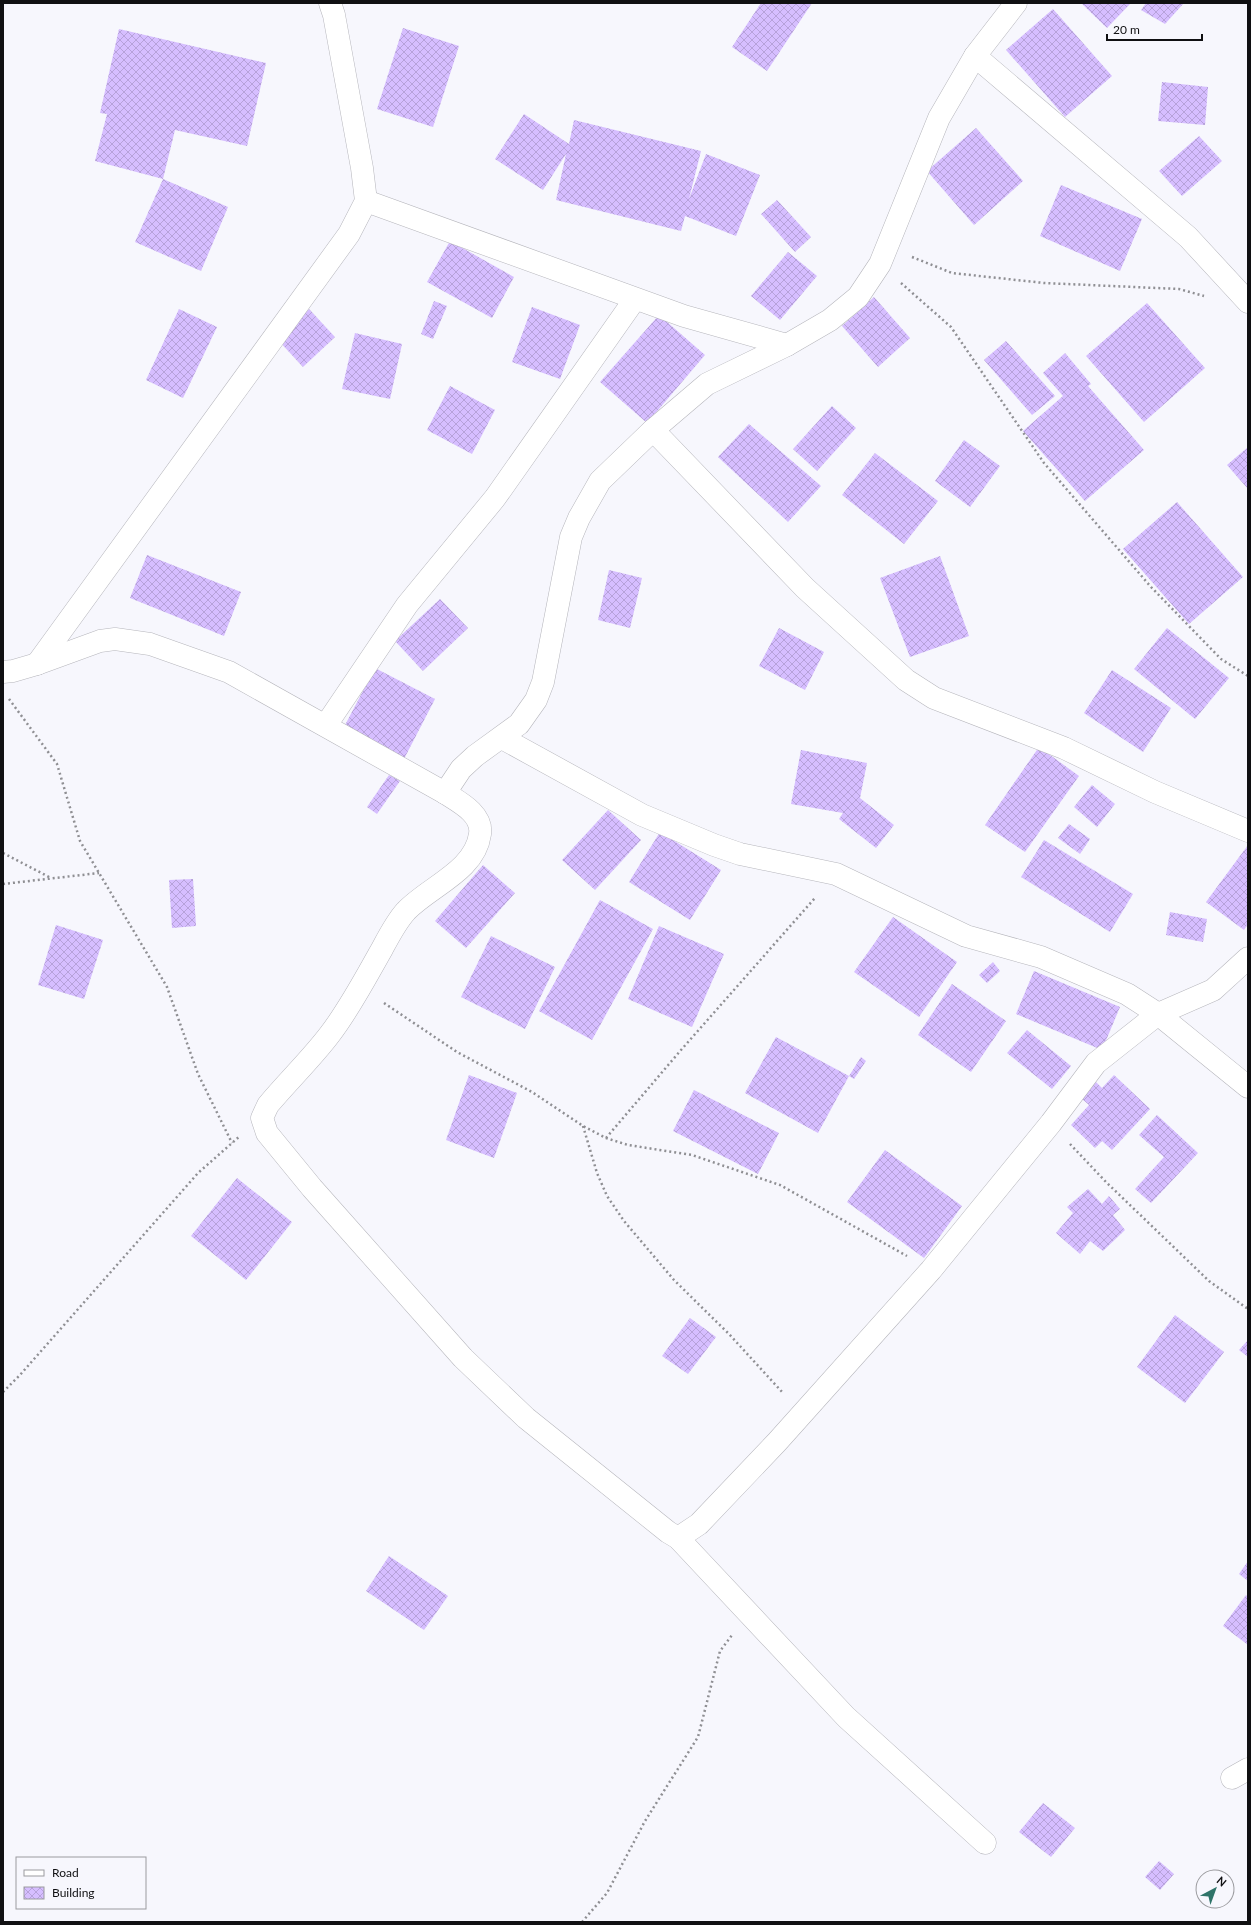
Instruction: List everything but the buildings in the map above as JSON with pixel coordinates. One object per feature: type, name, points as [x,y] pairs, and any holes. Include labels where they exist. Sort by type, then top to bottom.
[{"type":"street","points":[[37,664],[349,234],[366,201],[362,168],[334,15],[330,3]]},
{"type":"street","points":[[445,793],[461,769],[475,756],[502,738],[519,724],[536,700],[543,682],[572,537],[579,518],[600,481],[653,430],[707,384],[787,345],[830,320],[858,297],[884,255],[939,118],[975,56],[1016,3]]},
{"type":"street","points":[[975,56],[1188,237],[1248,302]]},
{"type":"street","points":[[366,201],[684,316],[787,345]]},
{"type":"street","points":[[326,725],[407,605],[495,498],[635,299]]},
{"type":"street","points":[[653,430],[805,588],[906,680],[934,698],[1064,748],[1155,792],[1248,831]]},
{"type":"street","points":[[3,672],[13,671],[37,664],[100,641],[115,639],[150,644],[229,672],[326,725],[467,807],[477,820],[480,833],[476,848],[462,868],[422,896],[399,919],[360,987],[330,1034],[268,1104],[262,1118],[267,1133],[312,1188],[463,1358],[526,1418],[668,1532],[678,1538],[846,1717],[985,1843]]},
{"type":"street","points":[[502,738],[642,815],[714,845],[740,854],[836,874],[966,936],[1041,957],[1120,991],[1158,1014],[1248,1087]]},
{"type":"street","points":[[678,1538],[699,1524],[802,1414],[931,1270],[1051,1123],[1096,1063],[1158,1014],[1212,990],[1248,958]]},
{"type":"path","points":[[884,255],[952,274],[1044,283],[1179,289],[1210,298]]},
{"type":"path","points":[[884,255],[951,327],[1044,463],[1151,587],[1221,659],[1248,676]]},
{"type":"path","points":[[8,697],[57,764],[80,841],[168,987],[198,1074],[232,1143]]},
{"type":"path","points":[[3,853],[52,879]]},
{"type":"path","points":[[3,884],[99,873]]},
{"type":"path","points":[[606,1138],[681,1050],[836,874]]},
{"type":"path","points":[[360,987],[457,1052],[532,1092],[583,1126],[606,1138],[628,1145],[692,1155],[780,1185],[931,1270]]},
{"type":"path","points":[[3,1392],[20,1375],[198,1173],[262,1118]]},
{"type":"path","points":[[1051,1123],[1106,1182],[1209,1281],[1248,1309]]},
{"type":"path","points":[[583,1126],[597,1173],[607,1196],[624,1221],[674,1280],[729,1334],[802,1414]]},
{"type":"path","points":[[582,1922],[607,1893],[646,1821],[698,1737],[720,1651],[749,1612]]}]
